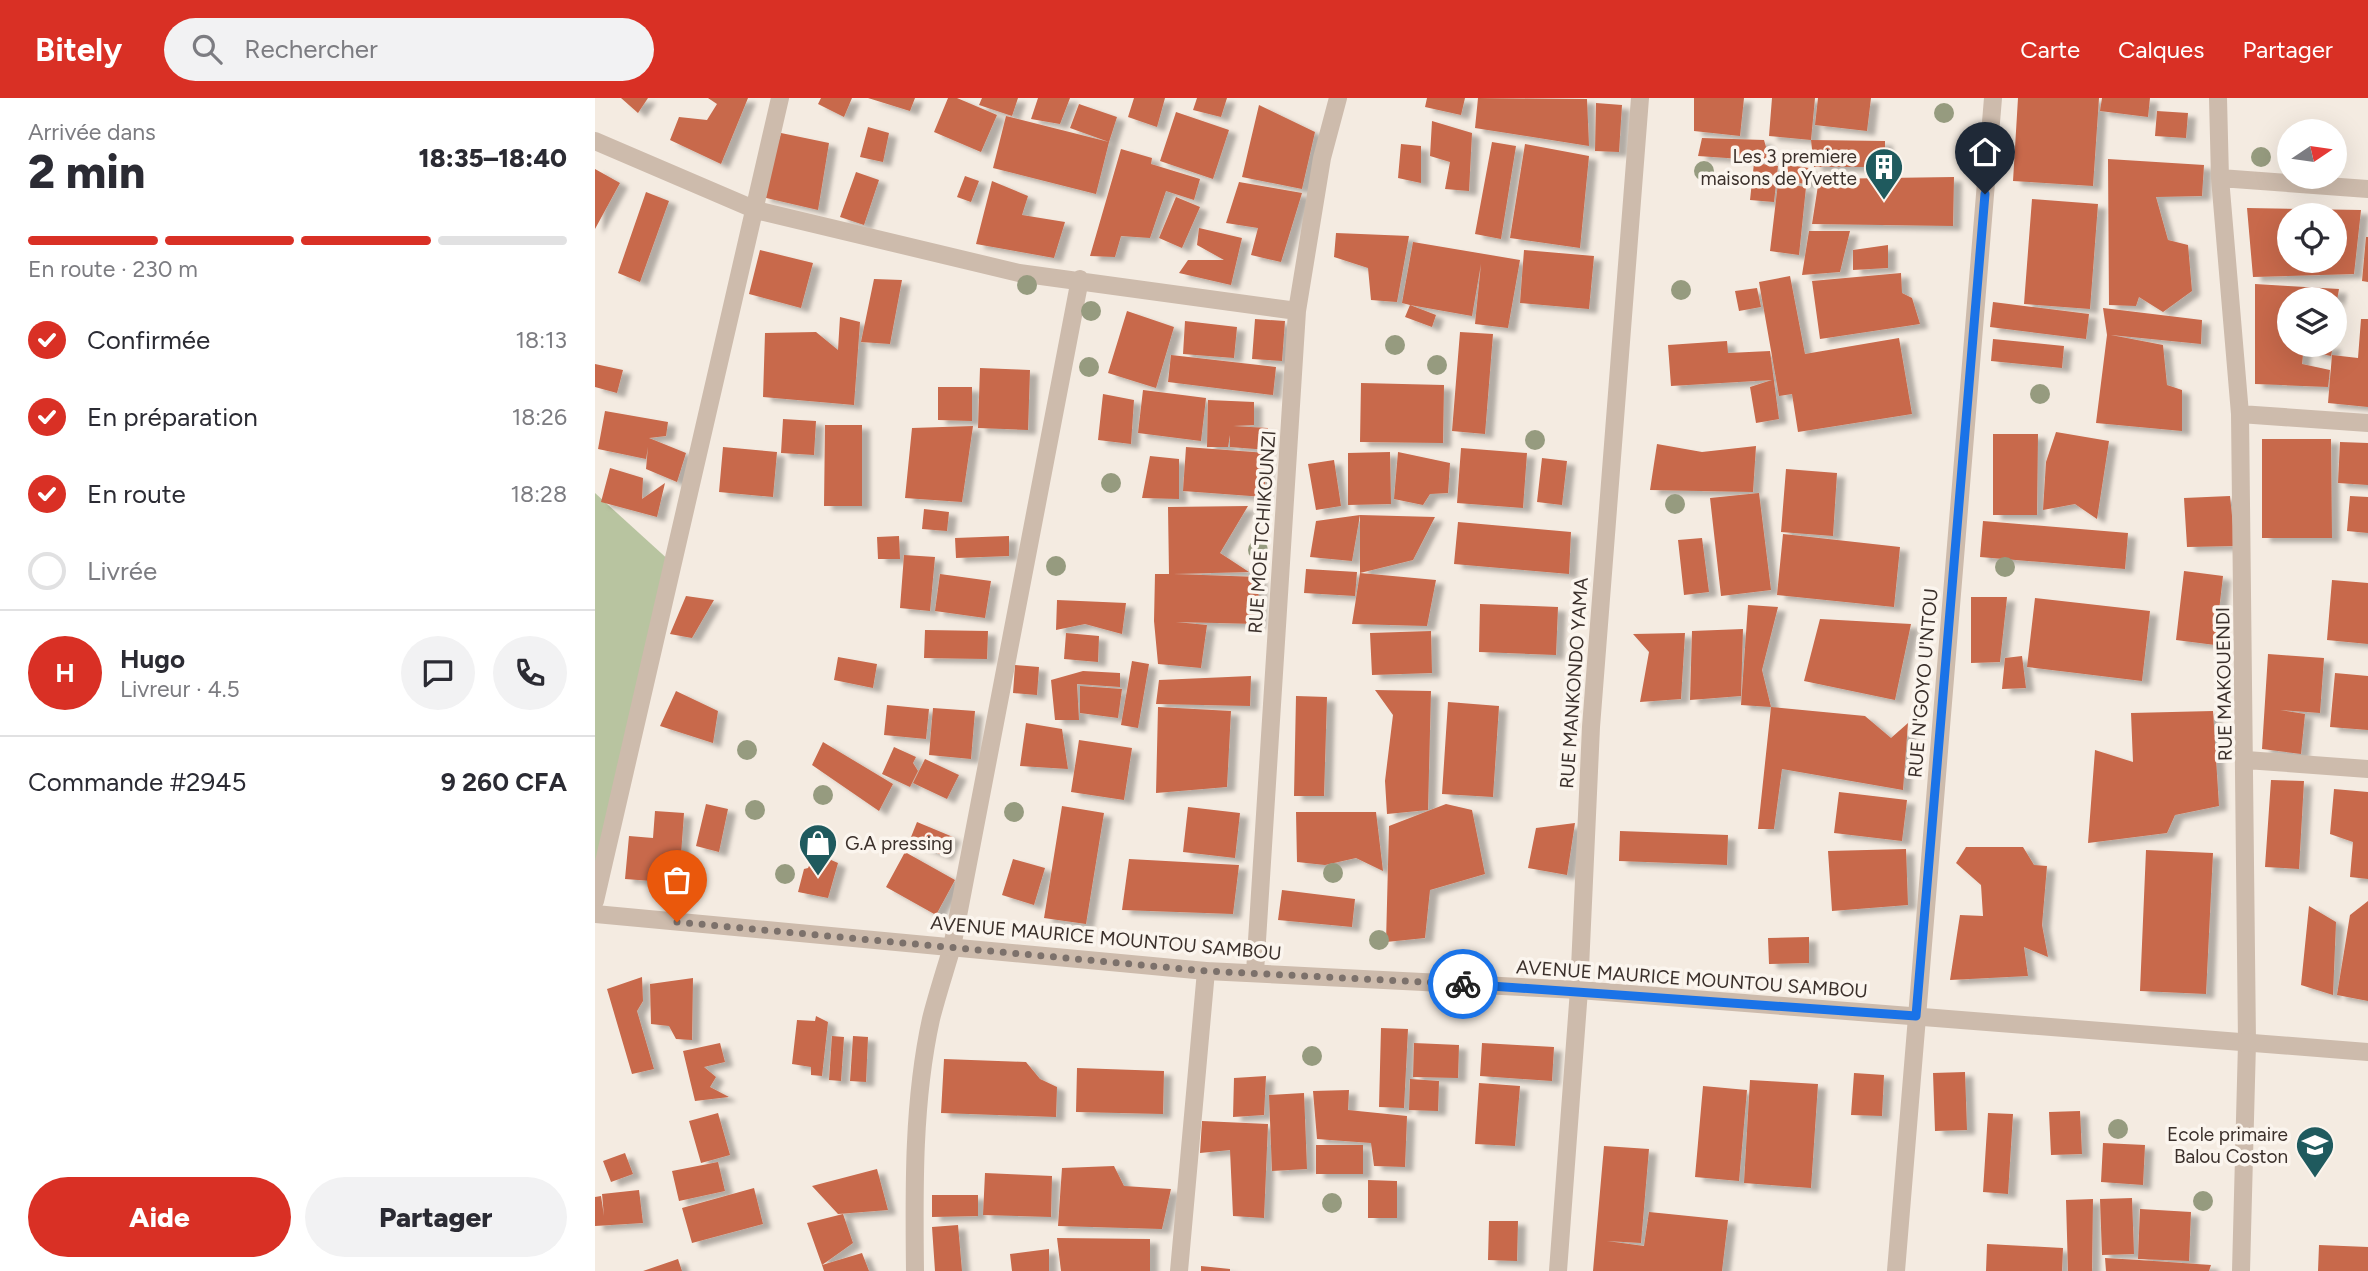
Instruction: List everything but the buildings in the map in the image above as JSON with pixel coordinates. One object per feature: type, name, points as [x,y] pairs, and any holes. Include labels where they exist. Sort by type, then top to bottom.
[{"type":"street","points":[[595,901],[780,98]]},
{"type":"street","name":"RUE MOE TCHIKOUNZI","points":[[1255,972],[1297,311],[1322,158],[1338,98]]},
{"type":"street","name":"RUE MANKONDO YAMA","points":[[1558,1271],[1579,990],[1591,727],[1640,98]]},
{"type":"street","name":"RUE N'GOYO U'NTOU","points":[[1896,1271],[1993,98]]},
{"type":"street","name":"RUE MAKOUENDI","points":[[2218,98],[2220,178],[2240,414],[2248,1043],[2241,1271]]},
{"type":"street","points":[[595,141],[756,210],[1019,273],[1080,279],[1297,311]]},
{"type":"street","points":[[2220,178],[2368,190]]},
{"type":"street","points":[[915,1271],[912,1203],[923,1072],[931,1019],[952,947],[1080,279]]},
{"type":"street","points":[[2240,414],[2368,422]]},
{"type":"street","points":[[2246,760],[2368,769]]},
{"type":"street","name":"AVENUE MAURICE MOUNTOU SAMBOU","points":[[595,914],[1206,971],[1579,990],[2368,1052]]},
{"type":"street","points":[[1179,1271],[1206,971]]},
{"type":"green space","points":[[595,493],[672,563],[608,860],[595,862]]},
{"type":"way so far","points":[[677,922],[1206,971],[1463,984]]},
{"type":"place","name":"Les 3 premiere maisons de Yvette","points":[[1884,201]]},
{"type":"place","name":"G.A pressing","points":[[818,877]]},
{"type":"place","name":"Ecole primaire Balou Coston","points":[[2315,1179]]},
{"type":"route","points":[[1463,984],[1579,990],[1916,1016],[1985,194]]}]
